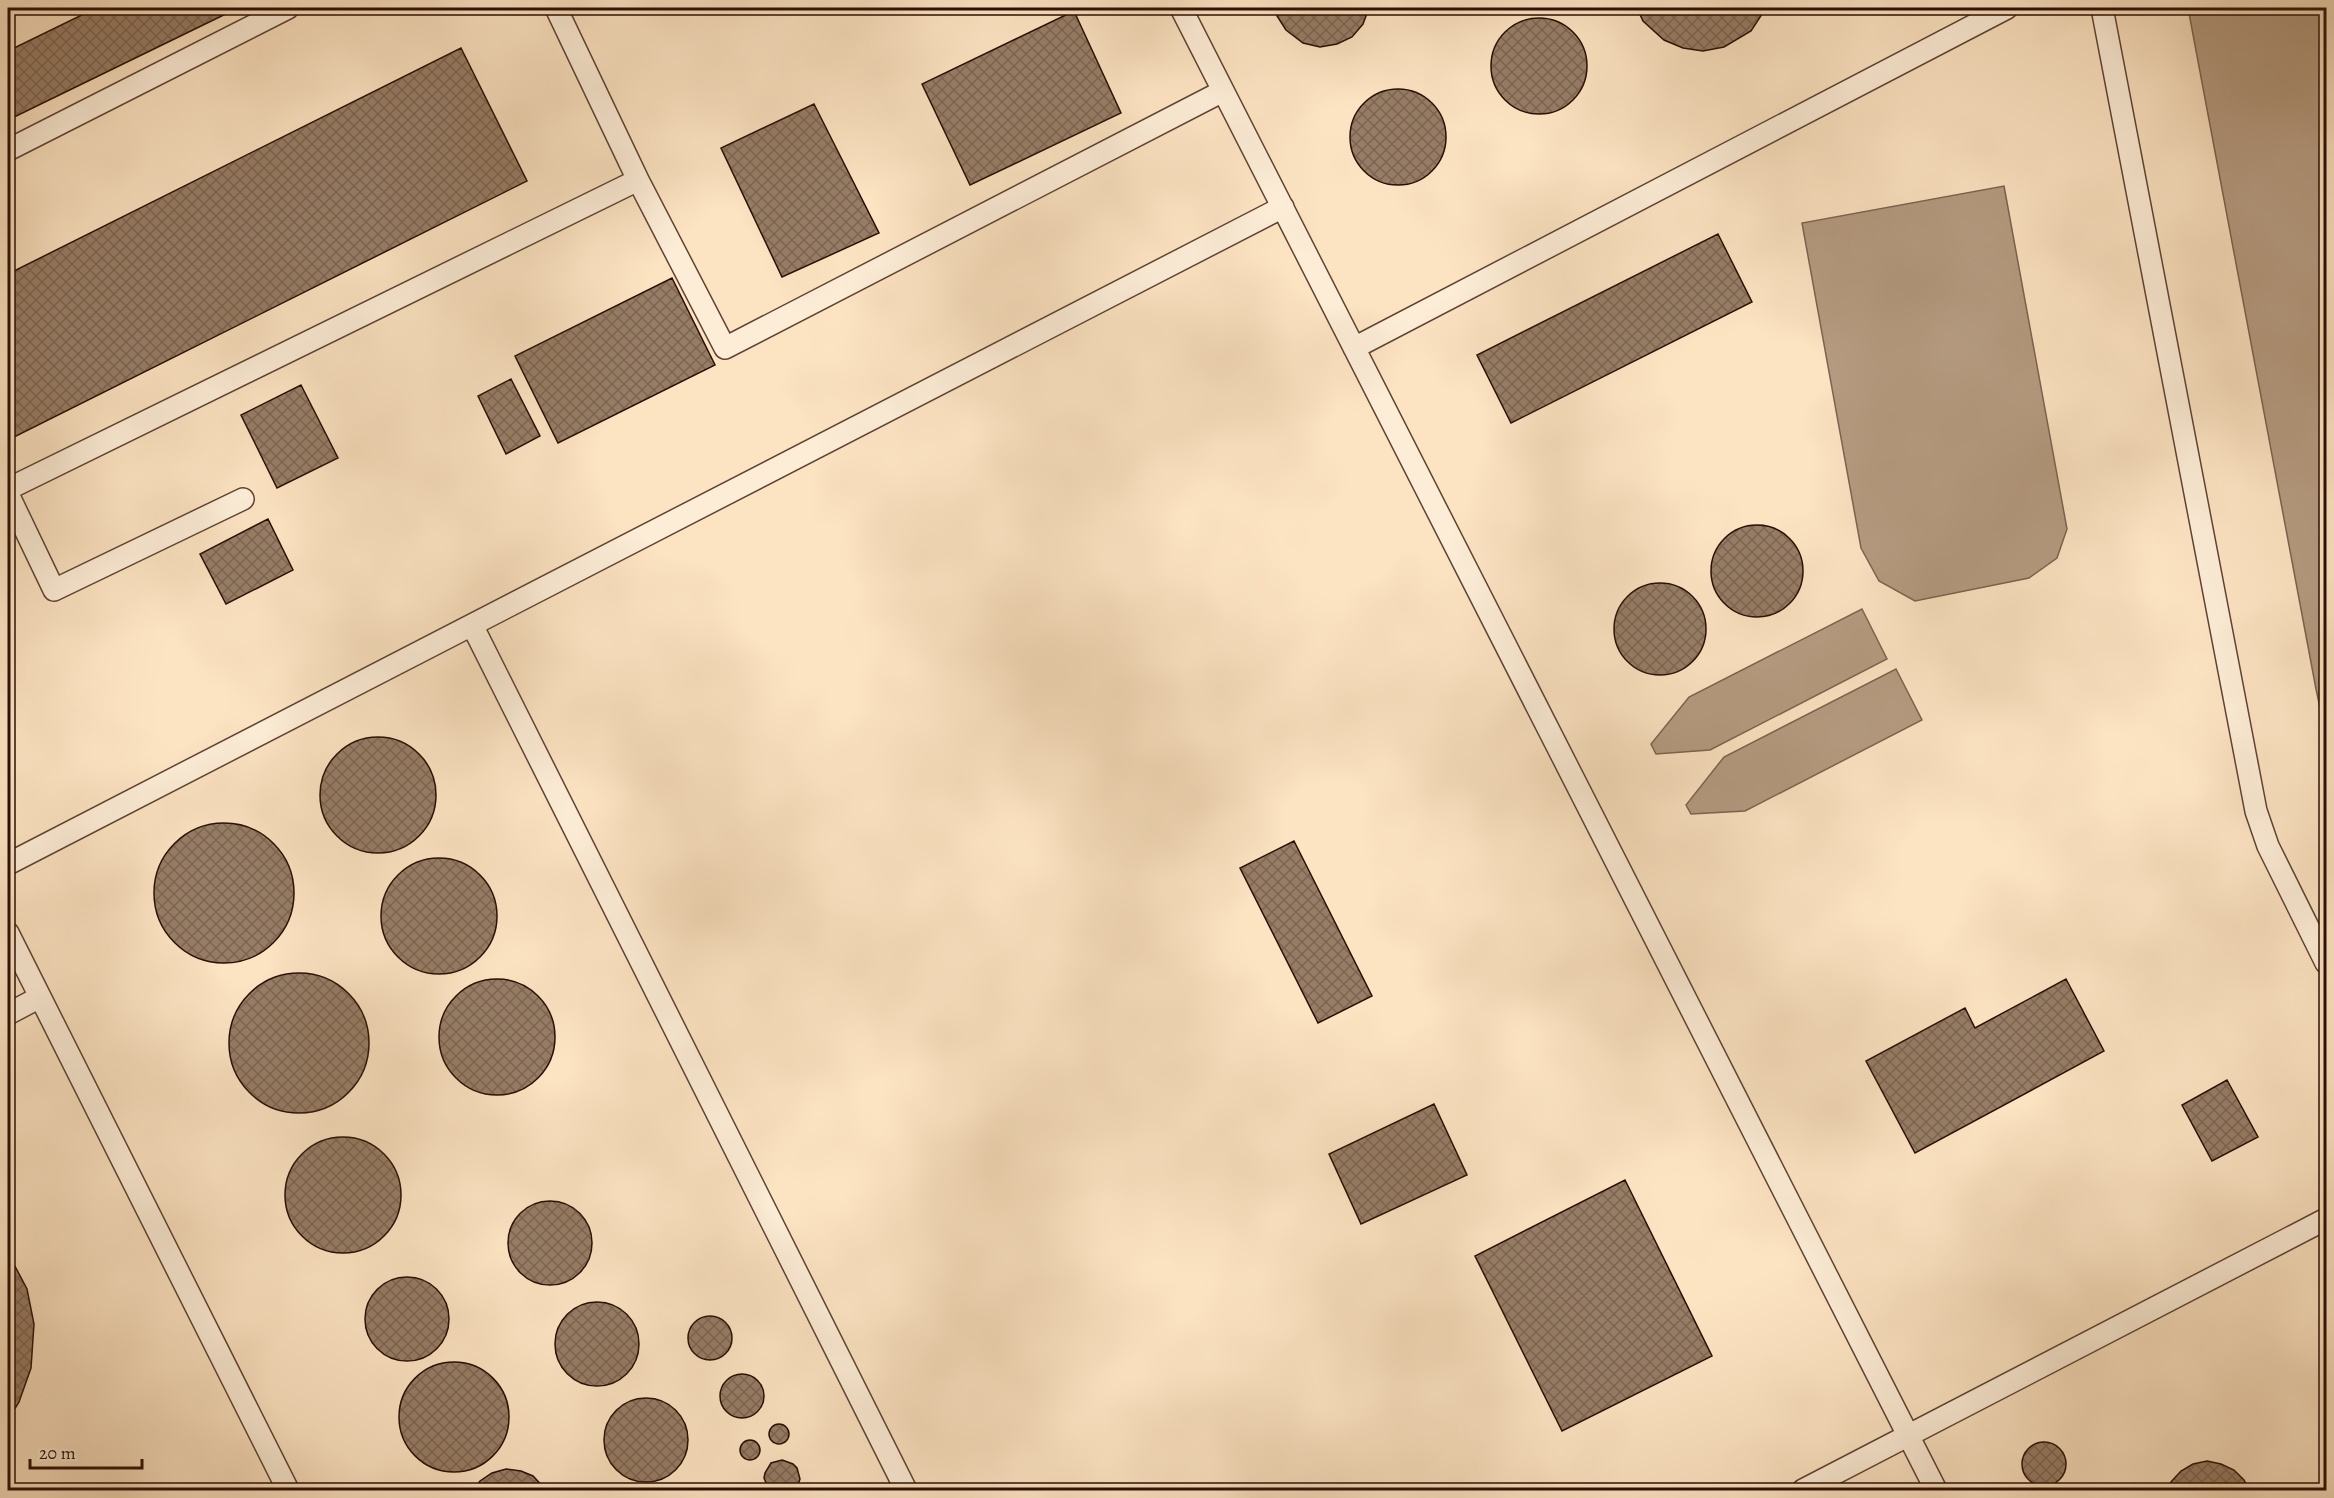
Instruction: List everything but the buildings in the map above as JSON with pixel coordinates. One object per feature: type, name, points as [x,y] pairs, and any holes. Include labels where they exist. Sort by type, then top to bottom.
[{"type":"lane","points":[[8,150],[288,8]]},
{"type":"lane","points":[[556,8],[638,180],[725,348],[1223,91]]},
{"type":"lane","points":[[1181,8],[1936,1491]]},
{"type":"lane","points":[[1354,348],[2007,8]]},
{"type":"lane","points":[[2102,8],[2256,811],[2268,846],[2326,963]]},
{"type":"lane","points":[[243,499],[54,590],[8,491],[638,180]]},
{"type":"lane","points":[[8,864],[1283,207]]},
{"type":"lane","points":[[472,624],[906,1491]]},
{"type":"lane","points":[[8,933],[288,1491]]},
{"type":"lane","points":[[8,1014],[40,997]]},
{"type":"lane","points":[[1803,1491],[2326,1219]]},
{"type":"shaded area","points":[[2188,8],[2326,8],[2326,736],[2316,689]]},
{"type":"shaded area","points":[[2004,186],[2067,529],[2057,558],[2029,578],[1915,601],[1879,581],[1861,548],[1802,223]]},
{"type":"shaded area","points":[[1862,609],[1887,659],[1710,750],[1656,754],[1651,744],[1689,697]]},
{"type":"shaded area","points":[[1896,669],[1922,720],[1745,811],[1691,814],[1686,805],[1724,757]]}]
